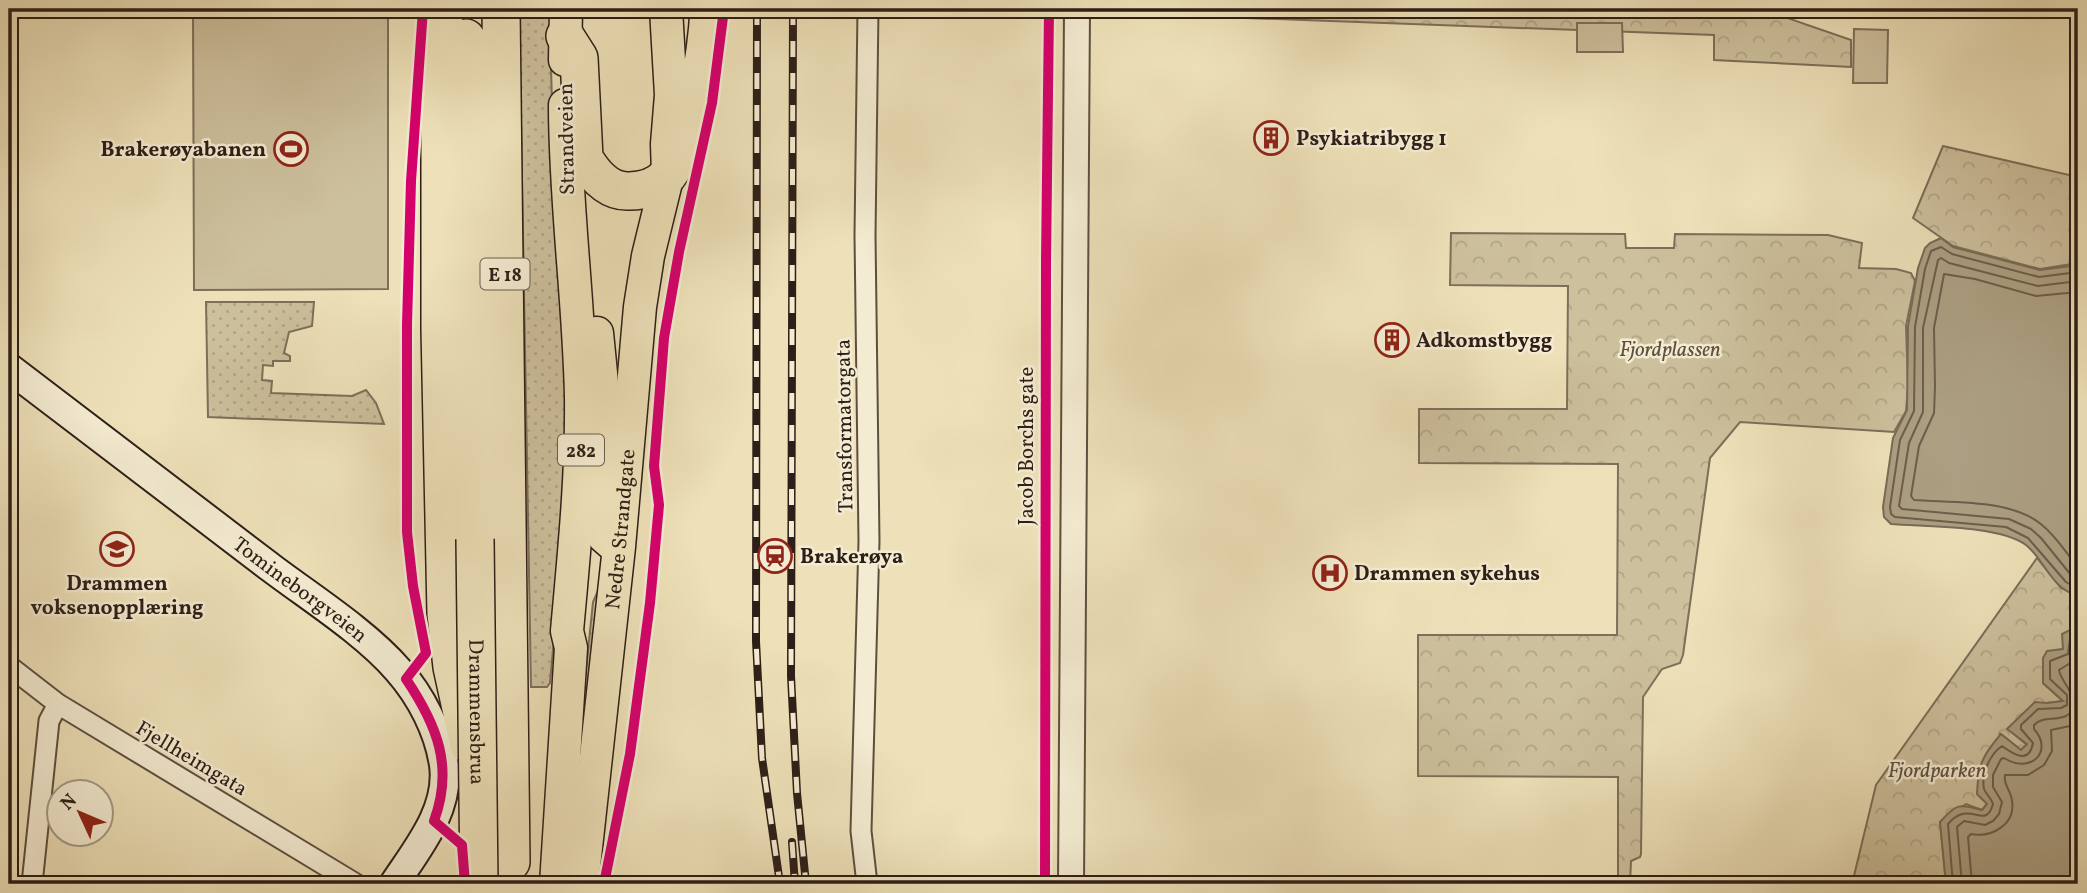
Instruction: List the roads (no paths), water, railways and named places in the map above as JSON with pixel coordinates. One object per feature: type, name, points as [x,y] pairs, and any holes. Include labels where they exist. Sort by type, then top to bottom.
[{"type":"highway","points":[[444,9],[440,127],[440,329],[446,614],[452,667],[482,809],[506,884]]},
{"type":"highway","name":"E 18","points":[[465,9],[491,540]]},
{"type":"highway","name":"E 18","points":[[491,540],[504,112],[501,9]]},
{"type":"highway","points":[[566,22],[579,58],[584,158],[606,184],[625,191],[648,189],[668,174],[682,148],[701,75],[709,9]]},
{"type":"highway","name":"Drammensbrua","points":[[479,884],[491,540]]},
{"type":"highway","name":"Drammensbrua","points":[[491,540],[512,884]]},
{"type":"main road","points":[[666,9],[671,95],[667,144],[668,174]]},
{"type":"main road","name":"Strandveien","points":[[566,22],[565,155],[573,268]]},
{"type":"main road","name":"Nedre Strandgate","points":[[582,884],[619,547],[643,281],[668,174]]},
{"type":"main road","name":"Nedre Strandgate","points":[[556,884],[571,648],[567,631],[581,437],[580,361],[573,268]]},
{"type":"main road","name":"282","points":[[571,648],[581,635],[594,575],[606,556],[619,547],[608,541],[600,528],[606,424],[603,384],[593,296],[573,268]]},
{"type":"main road","name":"Tomineborgveien","points":[[9,368],[327,610],[386,657],[406,679],[428,716],[443,765],[444,784],[434,821],[394,884]]},
{"type":"street","name":"Transformatorgata","points":[[867,884],[861,831],[869,541],[865,235],[868,9]]},
{"type":"street","points":[[1071,884],[1077,9]]},
{"type":"street","name":"Fjellheimgata","points":[[9,666],[58,704],[356,884]]},
{"type":"street","points":[[32,884],[49,722],[58,704]]},
{"type":"water","points":[[1941,238],[1953,247],[2040,270],[2078,265],[2078,600],[2056,582],[2031,549],[2014,538],[1980,530],[1891,524],[1884,517],[1883,507],[1893,438],[1907,410],[1908,326],[1918,268],[1925,248]]},
{"type":"water","points":[[2078,620],[2078,884],[1946,884],[1940,822],[1954,808],[1968,806],[1982,810],[1987,804],[1977,794],[1978,775],[1989,749],[2001,734],[2021,750],[2027,744],[2007,729],[2035,702],[2063,701],[2043,683],[2043,658],[2047,651],[2063,649],[2062,634],[2070,630]]},
{"type":"railway","points":[[757,9],[756,641],[762,758],[780,884]]},
{"type":"railway","points":[[793,9],[791,676],[797,793],[806,884]]},
{"type":"railway","points":[[792,842],[795,884]]},
{"type":"place","name":"Psykiatribygg 1","points":[[1271,138]]},
{"type":"place","name":"Brakerøyabanen","points":[[291,149]]},
{"type":"place","name":"Adkomstbygg","points":[[1392,340]]},
{"type":"place","name":"Drammen voksenopplæring","points":[[117,549]]},
{"type":"place","name":"Brakerøya","points":[[775,556]]},
{"type":"place","name":"Drammen sykehus","points":[[1330,573]]},
{"type":"park label","name":"Fjordplassen","points":[[1670,349]]},
{"type":"park label","name":"Fjordparken","points":[[1937,770]]}]
